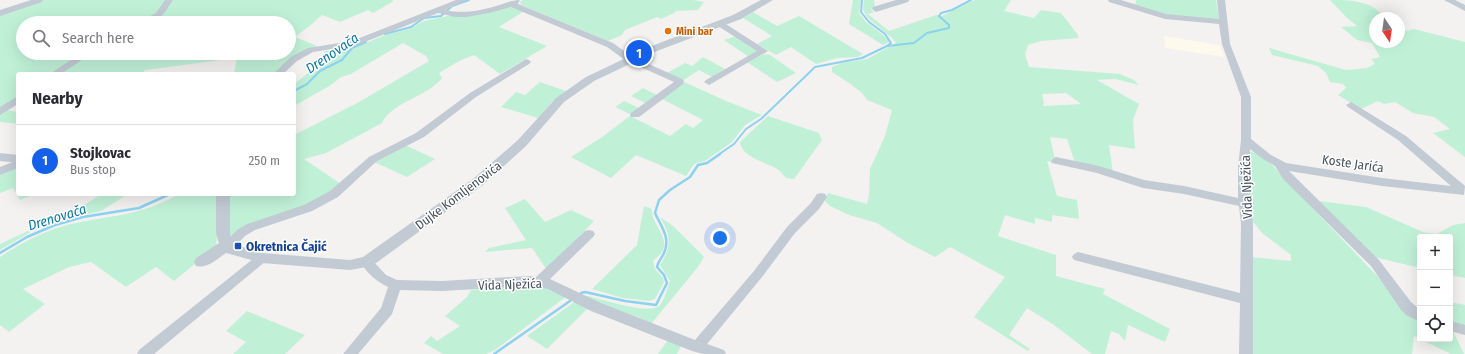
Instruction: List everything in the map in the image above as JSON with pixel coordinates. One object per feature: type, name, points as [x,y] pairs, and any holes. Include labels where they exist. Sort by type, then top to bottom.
[{"type":"street","points":[[0,13],[39,0]]},
{"type":"street","points":[[158,16],[160,15],[169,0]]},
{"type":"street","points":[[296,59],[311,50],[354,43],[443,12],[463,0]]},
{"type":"street","name":"Dujke Komljenovića","points":[[367,262],[478,182],[500,164],[522,143],[566,95],[599,74],[631,59],[737,17],[768,0]]},
{"type":"street","points":[[876,9],[905,0]]},
{"type":"street","points":[[1112,0],[1165,16],[1223,22]]},
{"type":"street","name":"Vida Nježića","points":[[1220,0],[1227,48],[1246,97],[1246,140],[1243,167],[1247,224],[1246,354]]},
{"type":"street","points":[[1448,0],[1465,8]]},
{"type":"street","points":[[443,12],[458,15],[482,12],[515,2],[604,42],[631,59],[680,82],[635,115]]},
{"type":"street","points":[[709,82],[763,51],[721,24]]},
{"type":"street","points":[[58,72],[76,60]]},
{"type":"street","points":[[280,72],[294,60]]},
{"type":"street","points":[[202,262],[251,227],[308,208],[334,194],[373,159],[420,135],[473,95],[526,62]]},
{"type":"street","points":[[0,112],[16,100]]},
{"type":"street","points":[[1351,105],[1402,138],[1465,191]]},
{"type":"street","name":"Koste Jarića","points":[[1246,140],[1267,157],[1280,165],[1382,182],[1465,191]]},
{"type":"street","points":[[0,157],[16,159]]},
{"type":"street","points":[[1056,161],[1099,170],[1143,184],[1184,190],[1245,203]]},
{"type":"street","points":[[0,171],[16,165]]},
{"type":"street","points":[[1280,165],[1287,176],[1375,263],[1406,306],[1417,314]]},
{"type":"street","points":[[223,196],[223,234],[227,245],[236,251],[262,258],[350,264],[367,262],[382,278],[395,285],[387,310],[350,354]]},
{"type":"street","points":[[698,347],[758,274],[791,230],[815,206],[821,197]]},
{"type":"street","points":[[540,282],[589,234]]},
{"type":"street","points":[[1078,257],[1247,300]]},
{"type":"street","points":[[144,354],[262,258]]},
{"type":"street","name":"Vida Nježića","points":[[395,285],[442,286],[540,282],[550,284],[609,312],[719,354]]},
{"type":"street","points":[[1453,327],[1465,330]]},
{"type":"shaded area","points":[[1164,36],[1220,45],[1224,57],[1165,48]]},
{"type":"green space","points":[[44,0],[167,0],[156,15],[153,16],[16,16],[16,60],[73,60],[55,72],[16,72],[16,98],[0,109],[0,15]]},
{"type":"green space","points":[[173,0],[394,1],[373,13],[368,10],[340,22],[322,15],[296,36],[296,16],[161,16]]},
{"type":"green space","points":[[523,0],[693,0],[704,2],[698,10],[676,11],[661,19],[657,17],[625,30],[622,35],[608,41],[521,5],[520,2]]},
{"type":"green space","points":[[853,0],[861,0],[859,13],[866,22],[888,39],[889,42],[883,45],[849,24]]},
{"type":"green space","points":[[864,0],[874,0],[875,7],[871,9],[874,12],[868,14],[889,31],[936,15],[942,16],[975,0],[1011,0],[1004,11],[1034,18],[1041,10],[1061,13],[1078,35],[1078,38],[1041,41],[1028,45],[1025,54],[1029,67],[1120,74],[1134,80],[1139,85],[1115,79],[1097,80],[1139,104],[1133,120],[1135,149],[1109,145],[1113,173],[1075,163],[1067,139],[1050,137],[1055,159],[1051,158],[1051,162],[1047,161],[1057,196],[1077,200],[1079,219],[1052,215],[1052,222],[1035,218],[1035,224],[1005,215],[998,236],[1056,255],[1056,276],[1105,289],[1103,294],[1170,329],[1165,342],[1128,325],[1125,341],[1119,334],[1111,331],[1105,354],[1092,354],[1054,325],[1027,308],[1009,335],[1030,349],[1028,351],[974,317],[1005,277],[950,247],[935,257],[906,242],[877,223],[849,215],[830,206],[825,201],[828,193],[867,204],[869,195],[870,169],[885,136],[892,110],[867,100],[862,93],[832,72],[832,67],[842,63],[867,59],[896,43],[869,19],[863,10]],"holes":[[[1066,93],[1081,104],[1043,106],[1044,102],[1042,94]]]},
{"type":"green space","points":[[1136,0],[1216,0],[1219,18],[1216,20],[1162,14],[1135,6]]},
{"type":"green space","points":[[1330,0],[1360,2],[1367,4],[1380,12],[1369,12],[1369,42],[1357,40],[1341,27],[1357,26],[1348,19]]},
{"type":"green space","points":[[512,7],[526,10],[499,27],[547,46],[500,74],[474,55],[459,61],[439,73],[442,78],[436,85],[393,110],[382,123],[326,153],[304,159],[341,184],[323,197],[232,237],[230,236],[230,196],[296,196],[296,134],[359,102],[429,61],[426,56],[403,43],[351,74],[341,77],[331,85],[296,105],[296,82],[325,60],[324,51],[354,48],[385,35],[409,29],[424,21],[448,16],[462,16]]},
{"type":"green space","points":[[753,12],[777,26],[799,16],[863,54],[857,57],[837,58],[816,64],[791,47],[776,55],[757,44],[772,36],[743,18]]},
{"type":"green space","points":[[1414,29],[1465,42],[1465,157],[1433,133],[1450,129],[1434,117],[1413,113],[1395,102],[1384,104],[1378,101],[1361,109],[1338,95],[1346,88],[1343,84],[1330,82],[1326,73],[1318,66],[1272,55],[1269,48],[1346,70],[1367,68],[1375,64],[1371,59],[1380,57],[1375,48],[1405,48],[1405,30],[1408,31]]},
{"type":"green space","points":[[736,36],[759,51],[749,57],[724,40]]},
{"type":"green space","points":[[296,37],[317,46],[296,56]]},
{"type":"green space","points":[[764,54],[770,55],[796,73],[777,82],[747,62]]},
{"type":"green space","points":[[703,57],[725,69],[712,77],[699,70],[682,81],[762,115],[745,125],[732,142],[705,161],[694,164],[686,176],[636,155],[611,178],[571,157],[602,137],[630,116],[670,136],[686,124],[693,128],[703,120],[662,99],[682,84],[667,73],[685,63],[692,66]]},
{"type":"green space","points":[[81,60],[222,60],[145,70],[144,72],[62,72]]},
{"type":"green space","points":[[237,60],[290,60],[276,72],[234,72]]},
{"type":"green space","points":[[540,82],[566,91],[552,102],[538,118],[501,107],[516,92],[525,95]]},
{"type":"green space","points":[[643,88],[657,95],[645,103],[631,96]]},
{"type":"green space","points":[[624,101],[639,108],[630,114],[615,107]]},
{"type":"green space","points":[[6,110],[16,112],[16,124],[0,122],[0,114]]},
{"type":"green space","points":[[768,116],[819,133],[822,140],[794,179],[786,178],[781,172],[749,155],[741,147],[740,142]]},
{"type":"green space","points":[[405,145],[435,159],[407,177],[374,162]]},
{"type":"green space","points":[[1246,151],[1260,155],[1273,165],[1417,318],[1417,338],[1414,336],[1412,354],[1250,354],[1251,257],[1291,261],[1291,255],[1262,233],[1250,218]]},
{"type":"green space","points":[[16,169],[16,193],[13,188],[0,193],[0,174]]},
{"type":"green space","points":[[18,196],[30,196],[20,200]]},
{"type":"green space","points":[[99,196],[125,196],[101,211],[55,221],[34,230],[0,250],[0,244],[84,205]]},
{"type":"green space","points":[[176,196],[217,196],[216,247],[174,281],[156,267],[126,287],[91,262],[69,267],[23,289],[45,304],[9,332],[0,325],[0,257],[32,238],[67,225],[137,211],[165,202]]},
{"type":"green space","points":[[525,199],[545,222],[571,210],[594,221],[547,270],[532,248],[485,252],[489,248],[526,240],[505,208]]},
{"type":"green space","points":[[1319,201],[1366,207],[1423,232],[1437,234],[1417,234],[1417,267],[1374,257]]},
{"type":"green space","points":[[644,206],[652,209],[654,220],[664,241],[662,252],[653,261],[655,269],[663,278],[664,282],[655,299],[649,301],[623,298],[592,289],[637,245]]},
{"type":"green space","points":[[660,217],[673,226],[704,257],[698,267],[651,324],[640,318],[585,299],[588,296],[626,306],[647,309],[655,308],[662,303],[670,281],[660,265],[667,252],[669,241],[664,223]]},
{"type":"green space","points":[[1465,223],[1465,278],[1453,276],[1453,234],[1437,234],[1453,225]]},
{"type":"green space","points":[[525,284],[540,286],[567,296],[495,350],[486,354],[443,354],[424,343],[431,336],[437,341],[460,326],[445,316],[467,297],[471,290]]},
{"type":"green space","points":[[577,300],[589,307],[547,349],[527,336]]},
{"type":"green space","points":[[1453,303],[1465,305],[1465,327],[1453,324]]},
{"type":"green space","points":[[247,311],[305,335],[285,354],[233,354],[246,342],[226,331]]},
{"type":"green space","points":[[1453,331],[1464,354],[1451,354],[1426,342],[1453,342]]},
{"type":"green space","points":[[668,340],[681,346],[677,354],[658,354]]},
{"type":"waterway","name":"Drenovača","points":[[385,34],[411,27],[424,18],[441,16],[452,6],[469,0]]},
{"type":"waterway","points":[[862,0],[861,12],[869,22],[885,34],[891,43],[888,45]]},
{"type":"waterway","points":[[718,155],[734,144],[746,129],[761,119],[815,67],[862,58],[887,46],[914,43],[927,33],[949,28],[949,25],[939,16],[941,13],[952,10],[971,0]]},
{"type":"waterway","name":"Drenovača","points":[[296,90],[307,84],[320,71],[342,60],[352,48],[366,42]]},
{"type":"waterway","points":[[581,293],[585,292],[625,301],[656,305],[667,283],[664,275],[657,267],[666,248],[666,237],[655,213],[659,200],[670,190],[690,177],[698,165],[707,163],[720,154]]},
{"type":"waterway","name":"Drenovača","points":[[0,253],[27,237],[55,225],[83,217],[139,208],[166,196]]},
{"type":"waterway","points":[[494,354],[570,301]]},
{"type":"place","name":"Mini bar","points":[[668,31]]},
{"type":"place","name":"Stojkovac","points":[[639,53]]},
{"type":"place","name":"Okretnica Čajić","points":[[238,246]]}]
